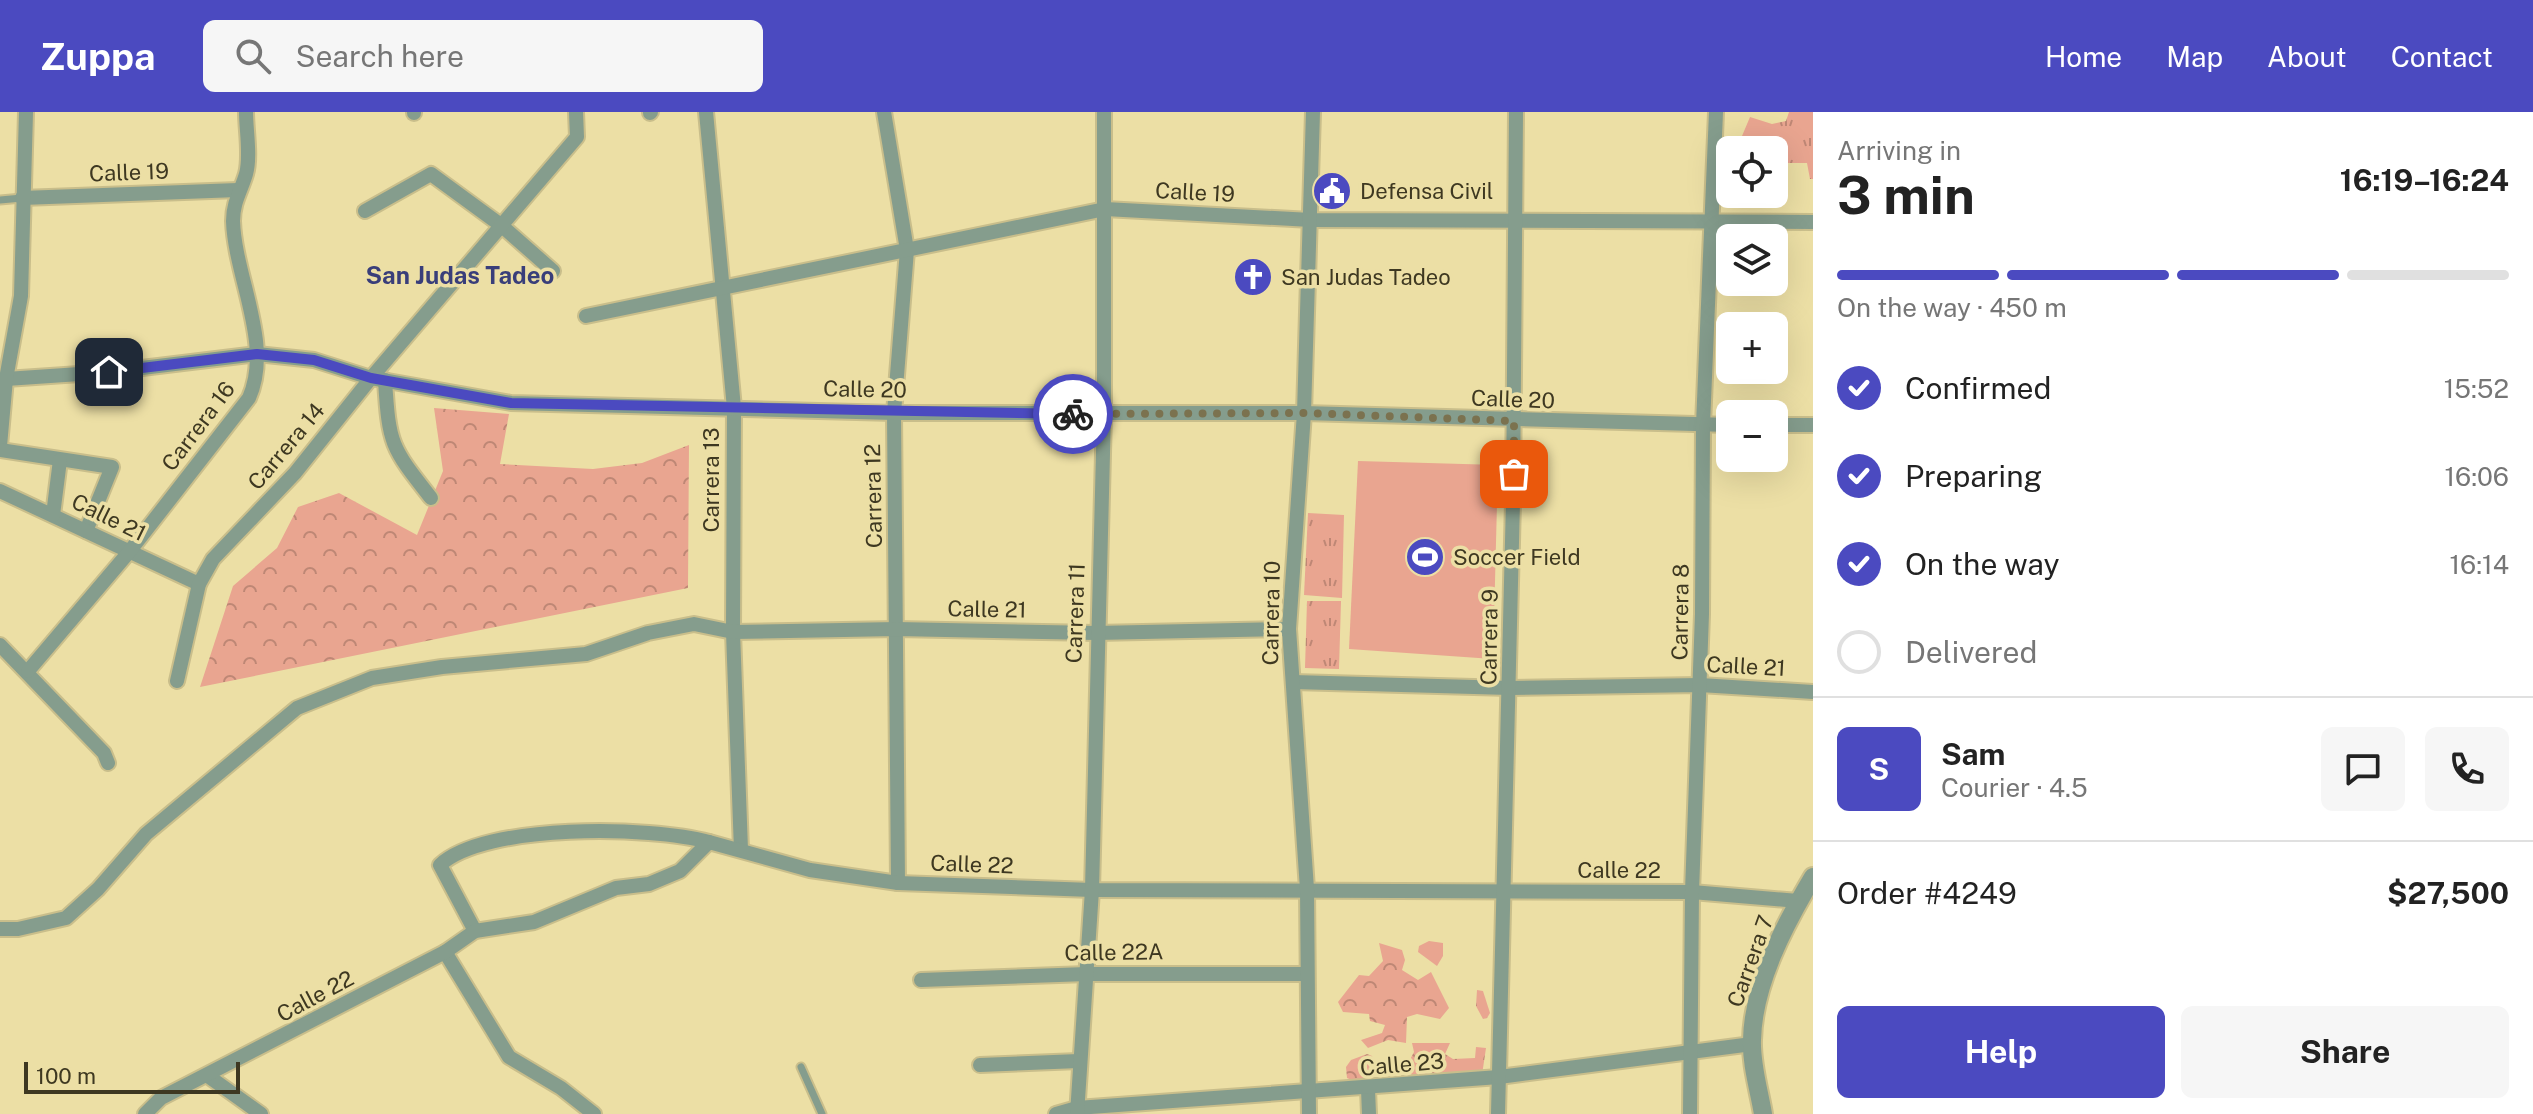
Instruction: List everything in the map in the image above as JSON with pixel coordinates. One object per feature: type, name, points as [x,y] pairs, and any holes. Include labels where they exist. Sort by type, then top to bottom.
[{"type":"street","points":[[26,112],[21,296],[6,379],[0,448],[112,467],[86,531]]},
{"type":"street","name":"Carrera 16","points":[[28,671],[129,552],[249,398],[258,374],[257,354],[233,223],[238,190],[247,173],[246,112]]},
{"type":"street","name":"Carrera 14","points":[[199,584],[213,559],[378,379],[577,137],[576,112]]},
{"type":"street","name":"Carrera 13","points":[[706,112],[734,408],[733,632],[741,850]]},
{"type":"street","name":"Carrera 12","points":[[884,112],[907,250],[894,413],[898,883]]},
{"type":"street","name":"Carrera 11","points":[[1077,1111],[1092,890],[1096,633],[1104,414],[1104,112]]},
{"type":"street","name":"Carrera 10","points":[[1309,1114],[1307,889],[1289,629],[1304,413],[1313,112]]},
{"type":"street","name":"Carrera 9","points":[[1498,1114],[1510,688],[1516,112]]},
{"type":"street","name":"Carrera 8","points":[[1690,1114],[1703,425],[1716,112]]},
{"type":"street","points":[[365,211],[431,174],[502,226],[553,271]]},
{"type":"street","name":"Calle 19","points":[[22,198],[238,190]]},
{"type":"street","name":"Calle 19","points":[[586,316],[1105,209],[1311,220],[1813,222]]},
{"type":"street","name":"Calle 20","points":[[6,379],[109,372],[257,354],[314,360],[378,379],[511,403],[894,413],[1304,413],[1716,425]]},
{"type":"street","points":[[378,379],[388,435],[398,457],[431,498]]},
{"type":"street","points":[[1788,425],[1813,425]]},
{"type":"street","points":[[53,515],[60,460]]},
{"type":"street","name":"Calle 21","points":[[0,491],[199,584]]},
{"type":"street","points":[[177,681],[199,584]]},
{"type":"street","name":"Calle 21","points":[[0,929],[18,929],[66,918],[146,834],[297,708],[372,678],[442,667],[586,654],[648,633],[694,624],[733,632],[897,629],[1096,633],[1289,629]]},
{"type":"street","points":[[0,645],[104,753],[108,763]]},
{"type":"street","name":"Calle 21","points":[[1293,682],[1510,688],[1700,685],[1813,692]]},
{"type":"street","points":[[475,931],[440,865],[476,846],[550,831],[679,834],[709,842]]},
{"type":"street","name":"Calle 22","points":[[145,1114],[161,1098],[445,952],[475,931],[534,922],[616,888],[649,884],[680,871],[709,842],[810,870],[898,883],[1092,890],[1692,892],[1798,901]]},
{"type":"street","name":"Carrera 7","points":[[1763,1114],[1752,1044],[1754,1011],[1798,901],[1813,877]]},
{"type":"street","points":[[445,952],[509,1057],[561,1088],[594,1114]]},
{"type":"street","name":"Calle 22A","points":[[921,980],[1087,974],[1307,974]]},
{"type":"street","name":"Calle 23","points":[[1056,1114],[1499,1077],[1752,1044]]},
{"type":"street","points":[[980,1065],[1079,1061]]},
{"type":"street","points":[[208,1076],[261,1114]]},
{"type":"street","points":[[1368,1089],[1369,1114]]},
{"type":"lane","points":[[0,200],[22,198]]},
{"type":"lane","points":[[801,1067],[822,1114]]},
{"type":"green space","points":[[1789,112],[1813,112],[1813,179],[1810,179],[1807,163],[1788,163],[1788,136],[1742,136],[1750,117],[1772,124],[1786,121]]},
{"type":"green space","points":[[434,408],[509,414],[500,464],[593,469],[642,463],[689,445],[688,588],[200,687],[233,586],[277,548],[298,507],[339,493],[417,535],[443,471]]},
{"type":"green space","name":"Soccer Field","points":[[1358,461],[1498,465],[1493,659],[1349,649]]},
{"type":"green space","points":[[1308,513],[1344,515],[1342,598],[1304,595]]},
{"type":"green space","points":[[1307,601],[1341,601],[1339,669],[1305,668]]},
{"type":"green space","points":[[1429,941],[1443,943],[1443,956],[1437,966],[1418,952],[1419,946]]},
{"type":"green space","points":[[1379,943],[1402,950],[1405,960],[1402,970],[1418,980],[1431,972],[1449,1008],[1440,1019],[1417,1014],[1407,1017],[1406,1043],[1388,1040],[1368,1048],[1361,1040],[1382,1033],[1385,1025],[1370,1021],[1369,1014],[1343,1012],[1338,1002],[1359,975],[1369,976],[1383,961]]},
{"type":"green space","points":[[1477,990],[1483,991],[1490,1013],[1487,1018],[1483,1019],[1476,1006]]},
{"type":"green space","points":[[1412,1043],[1450,1043],[1445,1054],[1453,1059],[1475,1058],[1476,1047],[1486,1048],[1482,1075],[1429,1074],[1419,1078],[1404,1071],[1414,1052]]},
{"type":"green space","points":[[1367,1054],[1372,1056],[1377,1073],[1366,1086],[1347,1078],[1346,1067],[1351,1060]]},
{"type":"way so far","points":[[1073,414],[1304,413],[1514,421],[1514,474]]},
{"type":"place","name":"Defensa Civil","points":[[1332,191]]},
{"type":"place","name":"San Judas Tadeo","points":[[1253,277]]},
{"type":"place","name":"Soccer Field","points":[[1425,557]]},
{"type":"district","name":"San Judas Tadeo","points":[[460,276]]},
{"type":"route","points":[[109,372],[257,354],[314,360],[371,378],[511,403],[894,413],[1073,414]]}]
